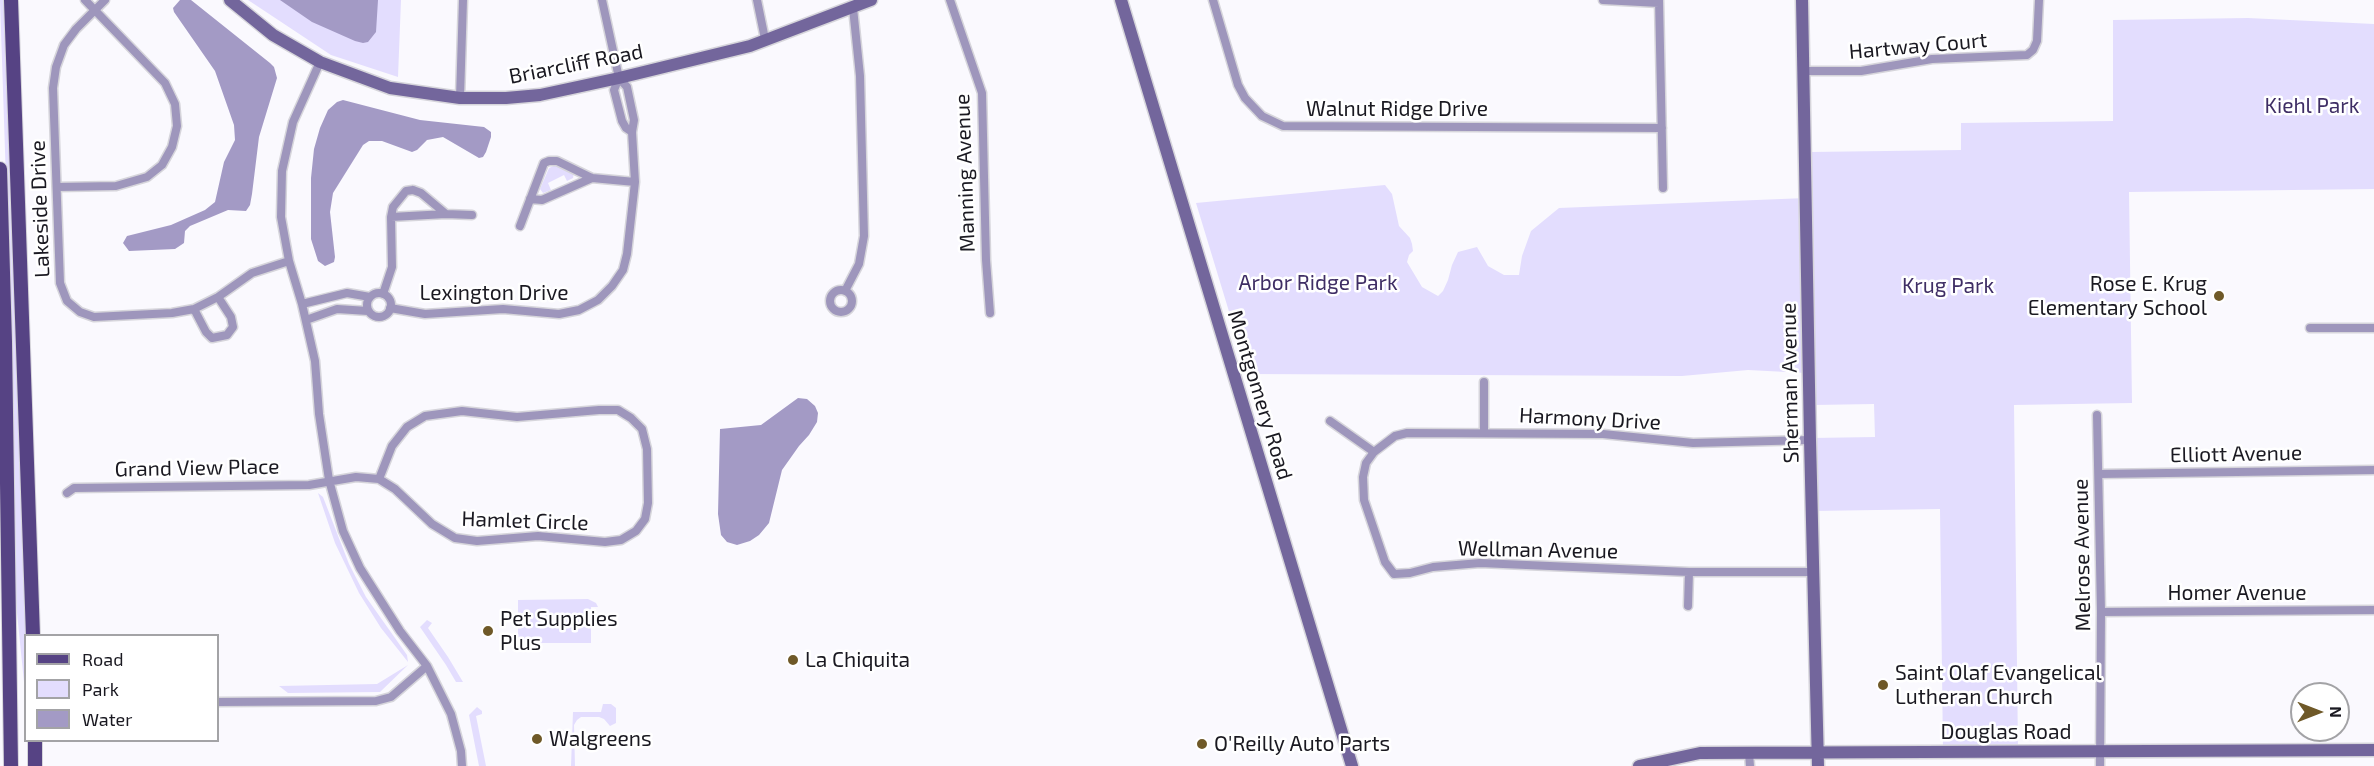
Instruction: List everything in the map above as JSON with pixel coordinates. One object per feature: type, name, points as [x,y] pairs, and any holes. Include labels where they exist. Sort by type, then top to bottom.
[{"type":"main road","points":[[11,0],[33,634]]},
{"type":"main road","points":[[0,169],[6,378],[11,766]]},
{"type":"main road","points":[[35,742],[35,766]]},
{"type":"street","points":[[57,187],[116,186],[147,177],[162,165],[172,147],[177,126],[175,104],[165,83],[85,0]]},
{"type":"street","name":"Lakeside Drive","points":[[105,0],[64,45],[52,88],[60,283],[67,301],[80,312],[94,317],[172,313],[194,309],[218,297],[252,273],[289,261]]},
{"type":"street","name":"Briarcliff Road","points":[[230,0],[273,35],[320,62],[390,88],[460,99],[506,99],[540,95],[619,78],[750,46],[871,0]]},
{"type":"street","points":[[460,99],[463,0]]},
{"type":"street","name":"Lexington Drive","points":[[390,308],[425,314],[503,309],[559,314],[587,306],[598,300],[612,286],[622,270],[627,254],[636,182],[632,132],[634,120],[627,88],[619,78],[602,0]]},
{"type":"street","points":[[757,0],[765,39]]},
{"type":"street","name":"Manning Avenue","points":[[950,0],[982,93],[986,260],[990,313]]},
{"type":"street","name":"Montgomery Road","points":[[1121,0],[1352,766]]},
{"type":"street","name":"Walnut Ridge Drive","points":[[1213,0],[1238,85],[1254,109],[1270,121],[1283,126],[1662,128]]},
{"type":"street","points":[[1603,0],[1659,1],[1663,188]]},
{"type":"street","name":"Sherman Avenue","points":[[1802,0],[1818,766]]},
{"type":"street","name":"Hartway Court","points":[[1804,71],[1861,71],[1949,58],[2027,55],[2033,50],[2039,30],[2039,0]]},
{"type":"street","points":[[845,291],[859,264],[864,236],[860,76],[853,8]]},
{"type":"street","points":[[320,62],[293,122],[282,171],[281,217],[289,261],[315,361],[319,414],[329,480],[343,531],[360,568],[400,631],[427,666],[451,714],[461,752],[462,766]]},
{"type":"street","points":[[520,226],[544,163],[549,161],[557,161],[592,178],[636,182]]},
{"type":"street","points":[[530,199],[542,200],[592,178]]},
{"type":"street","points":[[368,311],[366,304],[375,294],[383,294],[392,267],[391,217],[393,207],[406,191],[413,190],[421,193],[446,214]]},
{"type":"street","points":[[391,217],[472,215]]},
{"type":"street","points":[[302,304],[347,293],[370,297]]},
{"type":"street","name":"Lexington Drive","points":[[306,320],[337,309],[368,311],[374,317],[381,317],[387,314],[390,308],[390,300],[383,294]]},
{"type":"street","points":[[194,309],[206,332],[212,338],[227,335],[233,327],[231,317],[218,297]]},
{"type":"street","points":[[2310,328],[2374,328]]},
{"type":"street","points":[[1484,382],[1484,433]]},
{"type":"street","name":"Hamlet Circle","points":[[618,410],[642,429],[647,448],[648,503],[645,519],[636,531],[621,540],[605,542],[538,536],[501,540],[470,540],[450,536],[439,530],[395,489],[379,479],[392,446],[407,427],[425,416],[462,411],[517,417],[618,410]]},
{"type":"street","name":"Melrose Avenue","points":[[2097,415],[2101,612],[2100,766]]},
{"type":"street","points":[[1330,421],[1374,452]]},
{"type":"street","name":"Harmony Drive","points":[[1374,452],[1395,436],[1407,433],[1603,434],[1693,443],[1810,440]]},
{"type":"street","name":"Wellman Avenue","points":[[1374,452],[1366,463],[1363,477],[1364,500],[1385,562],[1394,574],[1410,573],[1433,567],[1480,563],[1689,572],[1813,572]]},
{"type":"street","name":"Elliott Avenue","points":[[2099,474],[2374,470]]},
{"type":"street","points":[[329,480],[356,477],[379,479]]},
{"type":"street","name":"Grand View Place","points":[[67,493],[74,488],[309,485],[329,480]]},
{"type":"street","points":[[1688,606],[1689,572]]},
{"type":"street","name":"Homer Avenue","points":[[2101,612],[2374,610]]},
{"type":"street","points":[[219,702],[376,701],[391,696],[427,666]]},
{"type":"street","name":"Douglas Road","points":[[1647,765],[1700,753],[2374,750]]},
{"type":"street","points":[[1749,753],[1750,766]]},
{"type":"green space","points":[[0,0],[5,0],[25,567],[24,682],[15,593],[13,392]]},
{"type":"green space","points":[[248,0],[401,0],[398,77],[331,55]]},
{"type":"green space","name":"Krug Park","points":[[2248,18],[2374,24],[2374,189],[2129,192],[2132,403],[2014,405],[2018,751],[1943,752],[1940,509],[1813,511],[1812,438],[1875,437],[1874,404],[1814,405],[1811,152],[1961,150],[1961,123],[2113,121],[2113,20]]},
{"type":"green space","points":[[556,165],[574,173],[573,178],[567,181],[564,175],[548,183],[551,190],[543,193],[540,189],[549,168]]},
{"type":"green space","name":"Arbor Ridge Park","points":[[1385,185],[1392,194],[1399,226],[1410,238],[1412,244],[1413,251],[1407,262],[1422,287],[1438,296],[1448,280],[1458,252],[1477,247],[1488,266],[1504,275],[1519,275],[1522,256],[1531,231],[1559,208],[1806,198],[1806,373],[1748,370],[1682,376],[1248,374],[1196,203]]},
{"type":"green space","points":[[318,493],[323,497],[349,564],[366,597],[407,655],[408,662],[381,628],[359,593],[335,543]]},
{"type":"green space","points":[[588,599],[596,603],[598,607],[591,607],[591,643],[518,643],[518,600]]},
{"type":"green space","points":[[427,620],[432,623],[428,628],[463,682],[456,682],[420,627]]},
{"type":"green space","points":[[408,665],[380,692],[288,693],[279,686],[377,684]]},
{"type":"green space","points":[[603,704],[611,704],[616,708],[616,723],[610,726],[599,717],[581,717],[577,720],[574,725],[575,766],[571,766],[573,712],[601,712]]},
{"type":"green space","points":[[477,707],[482,711],[482,714],[476,716],[486,766],[479,766],[469,715]]},
{"type":"water","points":[[180,0],[191,0],[270,63],[274,67],[277,78],[259,137],[252,194],[246,211],[228,210],[190,226],[185,231],[184,243],[175,249],[129,251],[123,243],[127,236],[171,225],[205,210],[215,202],[224,162],[235,140],[234,125],[215,71],[174,12],[173,8]]},
{"type":"water","points":[[280,0],[378,0],[376,32],[368,42],[355,41],[312,22]]},
{"type":"water","points":[[343,100],[420,120],[484,127],[491,132],[491,137],[486,152],[483,157],[479,158],[443,137],[427,140],[412,152],[382,141],[369,141],[363,145],[333,193],[330,212],[335,257],[334,262],[325,266],[318,261],[311,239],[311,178],[314,149],[328,110]]},
{"type":"water","points":[[798,398],[807,399],[815,406],[818,413],[817,422],[782,470],[769,523],[759,535],[750,541],[737,545],[727,542],[721,535],[718,514],[720,429],[761,425]]},
{"type":"place","name":"Rose E. Krug Elementary School","points":[[2219,296]]},
{"type":"place","name":"Pet Supplies Plus","points":[[488,631]]},
{"type":"place","name":"La Chiquita","points":[[793,660]]},
{"type":"place","name":"Saint Olaf Evangelical Lutheran Church","points":[[1883,685]]},
{"type":"place","name":"Walgreens","points":[[537,739]]},
{"type":"place","name":"O'Reilly Auto Parts","points":[[1202,744]]},
{"type":"park label","name":"Kiehl Park","points":[[2312,106]]}]
